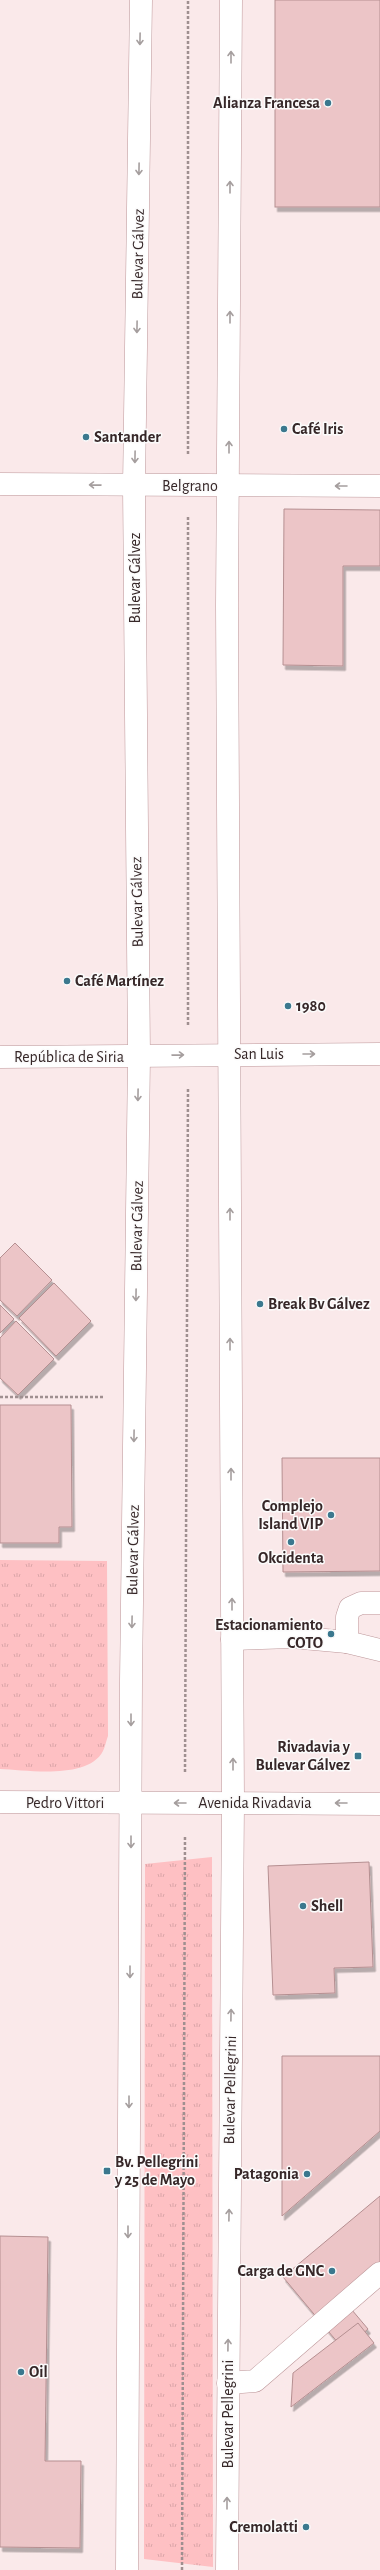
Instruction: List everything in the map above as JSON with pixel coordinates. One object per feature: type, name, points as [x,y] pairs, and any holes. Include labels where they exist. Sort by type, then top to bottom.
[{"type":"main road","name":"Bulevar Gálvez","points":[[131,1803],[139,1056],[134,486],[141,0]]},
{"type":"main road","points":[[231,0],[228,1054],[233,1803]]},
{"type":"main road","name":"Belgrano","points":[[0,484],[134,486],[380,486]]},
{"type":"main road","name":"San Luis","points":[[139,1056],[228,1054],[380,1054]]},
{"type":"main road","name":"República de Siria","points":[[0,1057],[139,1056]]},
{"type":"main road","points":[[347,1642],[348,1617],[350,1608],[361,1604],[380,1603]]},
{"type":"main road","points":[[232,1639],[292,1637],[347,1642],[380,1650]]},
{"type":"main road","name":"Pedro Vittori","points":[[0,1802],[131,1803]]},
{"type":"main road","points":[[127,2570],[131,1803]]},
{"type":"main road","name":"Avenida Rivadavia","points":[[131,1803],[380,1804]]},
{"type":"main road","name":"Bulevar Pellegrini","points":[[227,2570],[233,1803]]},
{"type":"main road","points":[[228,2384],[255,2381],[380,2273]]},
{"type":"path","points":[[182,2570],[188,1055],[188,0]]},
{"type":"path","points":[[0,1397],[135,1397]]},
{"type":"green space","points":[[0,1560],[107,1561],[108,1736],[103,1751],[95,1760],[84,1766],[71,1770],[56,1771],[0,1769]]},
{"type":"green space","points":[[212,1857],[213,2567],[144,2559],[145,1864]]},
{"type":"building","name":"Alianza Francesa","points":[[275,0],[380,0],[380,207],[275,207]]},
{"type":"building","points":[[284,509],[380,510],[380,566],[343,566],[343,666],[283,665]]},
{"type":"building","points":[[15,1243],[52,1280],[17,1316],[0,1300],[0,1258]]},
{"type":"building","points":[[54,1283],[91,1321],[56,1356],[19,1318]]},
{"type":"building","points":[[0,1305],[14,1319],[0,1333]]},
{"type":"building","points":[[16,1321],[54,1359],[18,1395],[0,1378],[0,1338]]},
{"type":"building","points":[[0,1405],[71,1405],[72,1527],[59,1527],[59,1543],[0,1543]]},
{"type":"building","name":"Complejo Island VIP","points":[[282,1458],[380,1458],[380,1571],[283,1572]]},
{"type":"building","points":[[369,1862],[373,1967],[334,1968],[335,1993],[273,1995],[268,1866]]},
{"type":"building","name":"Patagonia","points":[[282,2056],[380,2056],[380,2131],[282,2216]]},
{"type":"building","name":"Carga de GNC","points":[[380,2196],[380,2264],[341,2297],[368,2329],[344,2350],[283,2277]]},
{"type":"building","points":[[0,2236],[48,2237],[45,2461],[81,2461],[80,2548],[0,2547]]},
{"type":"building","points":[[358,2323],[374,2343],[291,2407],[293,2373]]},
{"type":"place","name":"Alianza Francesa","points":[[328,103]]},
{"type":"place","name":"Café Iris","points":[[284,429]]},
{"type":"place","name":"Santander","points":[[86,437]]},
{"type":"place","name":"Café Martínez","points":[[67,981]]},
{"type":"place","name":"1980","points":[[288,1006]]},
{"type":"place","name":"Break Bv Gálvez","points":[[260,1304]]},
{"type":"place","name":"Complejo Island VIP","points":[[331,1515]]},
{"type":"place","name":"Okcidenta","points":[[291,1542]]},
{"type":"place","name":"Estacionamiento COTO","points":[[331,1634]]},
{"type":"place","name":"Rivadavia y Bulevar Gálvez","points":[[358,1756]]},
{"type":"place","name":"Shell","points":[[303,1906]]},
{"type":"place","name":"Bv. Pellegrini y 25 de Mayo","points":[[107,2171]]},
{"type":"place","name":"Patagonia","points":[[307,2174]]},
{"type":"place","name":"Carga de GNC","points":[[332,2271]]},
{"type":"place","name":"Oil","points":[[21,2372]]},
{"type":"place","name":"Cremolatti","points":[[306,2527]]}]
